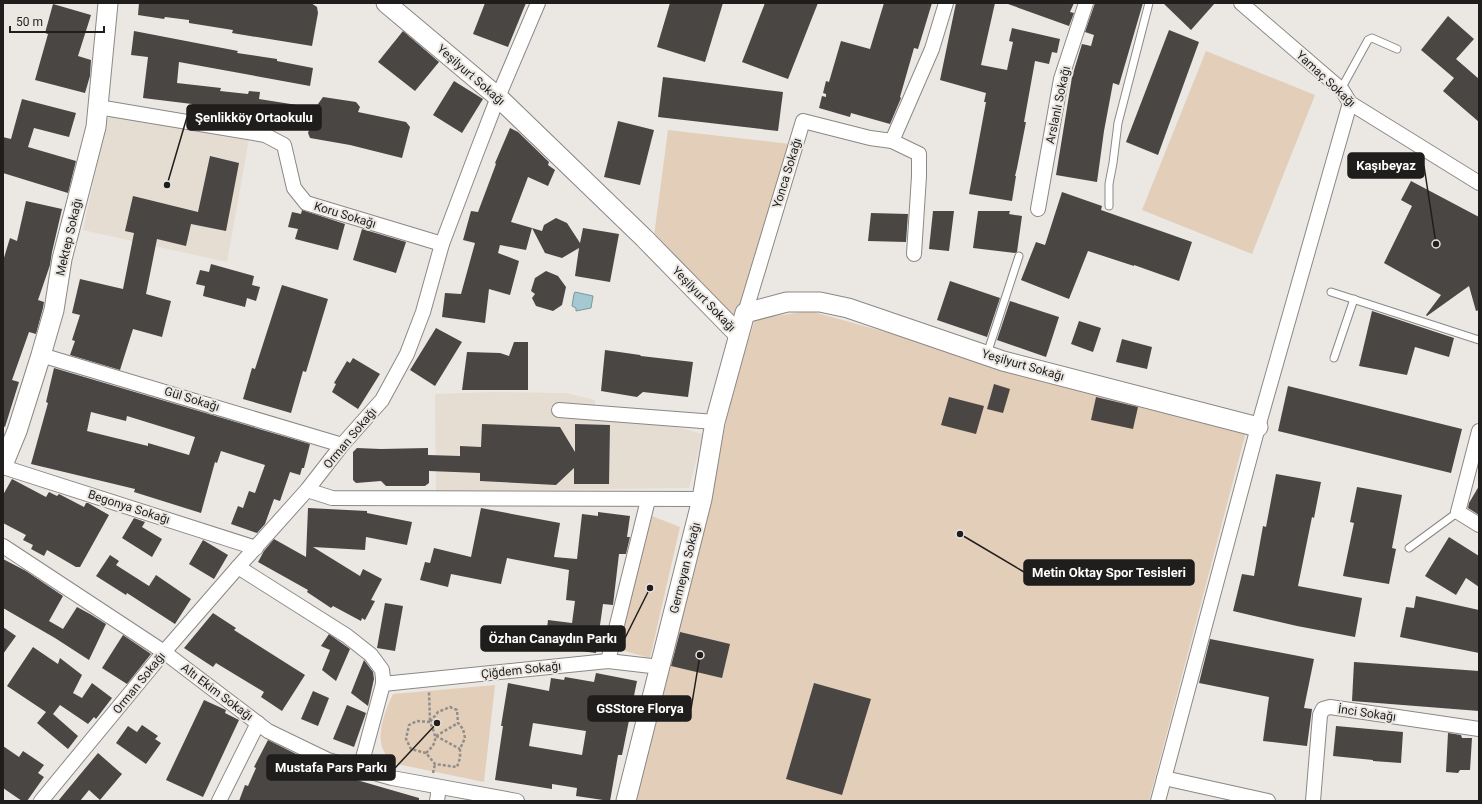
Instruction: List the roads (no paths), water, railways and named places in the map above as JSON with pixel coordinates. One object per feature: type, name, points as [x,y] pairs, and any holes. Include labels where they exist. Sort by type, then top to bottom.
[{"type":"main road","name":"Mektep Sokağı","points":[[3,466],[17,431],[42,355],[54,310],[62,259],[96,127],[108,3]]},
{"type":"main road","name":"Yeşilyurt Sokağı","points":[[389,4],[498,97],[644,238],[738,334],[744,313],[787,302],[820,302],[848,308],[1003,361],[1258,427]]},
{"type":"main road","name":"Germeyan Sokağı","points":[[626,801],[702,500],[714,422],[738,334]]},
{"type":"street","name":"Orman Sokağı","points":[[41,801],[164,652],[307,490],[342,445],[382,400],[407,354],[423,312],[442,244],[498,97],[538,3]]},
{"type":"street","points":[[892,141],[932,49],[946,3]]},
{"type":"street","name":"Arslanlı Sokağı","points":[[1038,209],[1061,79],[1086,3]]},
{"type":"street","name":"Yamaç Sokağı","points":[[1241,3],[1341,88],[1350,103],[1479,184]]},
{"type":"street","points":[[1158,801],[1258,427],[1350,103]]},
{"type":"street","name":"Koru Sokağı","points":[[98,106],[265,135],[284,145],[294,188],[306,203],[442,244]]},
{"type":"street","name":"Yonca Sokağı","points":[[744,313],[803,121],[870,138],[892,141],[919,154],[914,254]]},
{"type":"street","name":"Gül Sokağı","points":[[42,355],[342,445]]},
{"type":"street","points":[[559,410],[714,422]]},
{"type":"street","points":[[1479,431],[1458,512],[1479,525]]},
{"type":"street","name":"Begonya Sokağı","points":[[3,466],[256,548]]},
{"type":"street","points":[[307,490],[332,498],[702,500]]},
{"type":"street","points":[[608,661],[648,500]]},
{"type":"street","name":"Altı Ekim Sokağı","points":[[3,546],[164,652],[268,731],[328,760],[392,778],[438,794],[517,801]]},
{"type":"street","points":[[238,567],[347,636],[371,655],[382,670],[383,684],[360,769]]},
{"type":"street","name":"Çiğdem Sokağı","points":[[383,684],[608,661],[660,667]]},
{"type":"street","name":"İnci Sokağı","points":[[1312,801],[1320,715],[1323,709],[1330,708],[1479,729]]},
{"type":"street","points":[[219,801],[258,723]]},
{"type":"street","points":[[1164,778],[1227,797],[1268,801]]},
{"type":"lane","points":[[1109,206],[1109,184],[1118,123],[1149,3]]},
{"type":"lane","points":[[1341,88],[1368,40],[1372,38],[1397,49]]},
{"type":"lane","points":[[987,355],[1019,256]]},
{"type":"lane","points":[[1331,292],[1479,340]]},
{"type":"lane","points":[[1334,358],[1354,299]]},
{"type":"lane","points":[[1409,548],[1458,512]]},
{"type":"water","points":[[575,292],[593,296],[591,308],[576,311],[576,308],[572,306]]},
{"type":"place","name":"Şenlikköy Ortaokulu","points":[[167,185]]},
{"type":"place","name":"Kaşıbeyaz","points":[[1436,244]]},
{"type":"place","name":"Metin Oktay Spor Tesisleri","points":[[960,534]]},
{"type":"place","name":"Özhan Canaydın Parkı","points":[[650,588]]},
{"type":"place","name":"GSStore Florya","points":[[700,655]]},
{"type":"place","name":"Mustafa Pars Parkı","points":[[437,723]]}]
